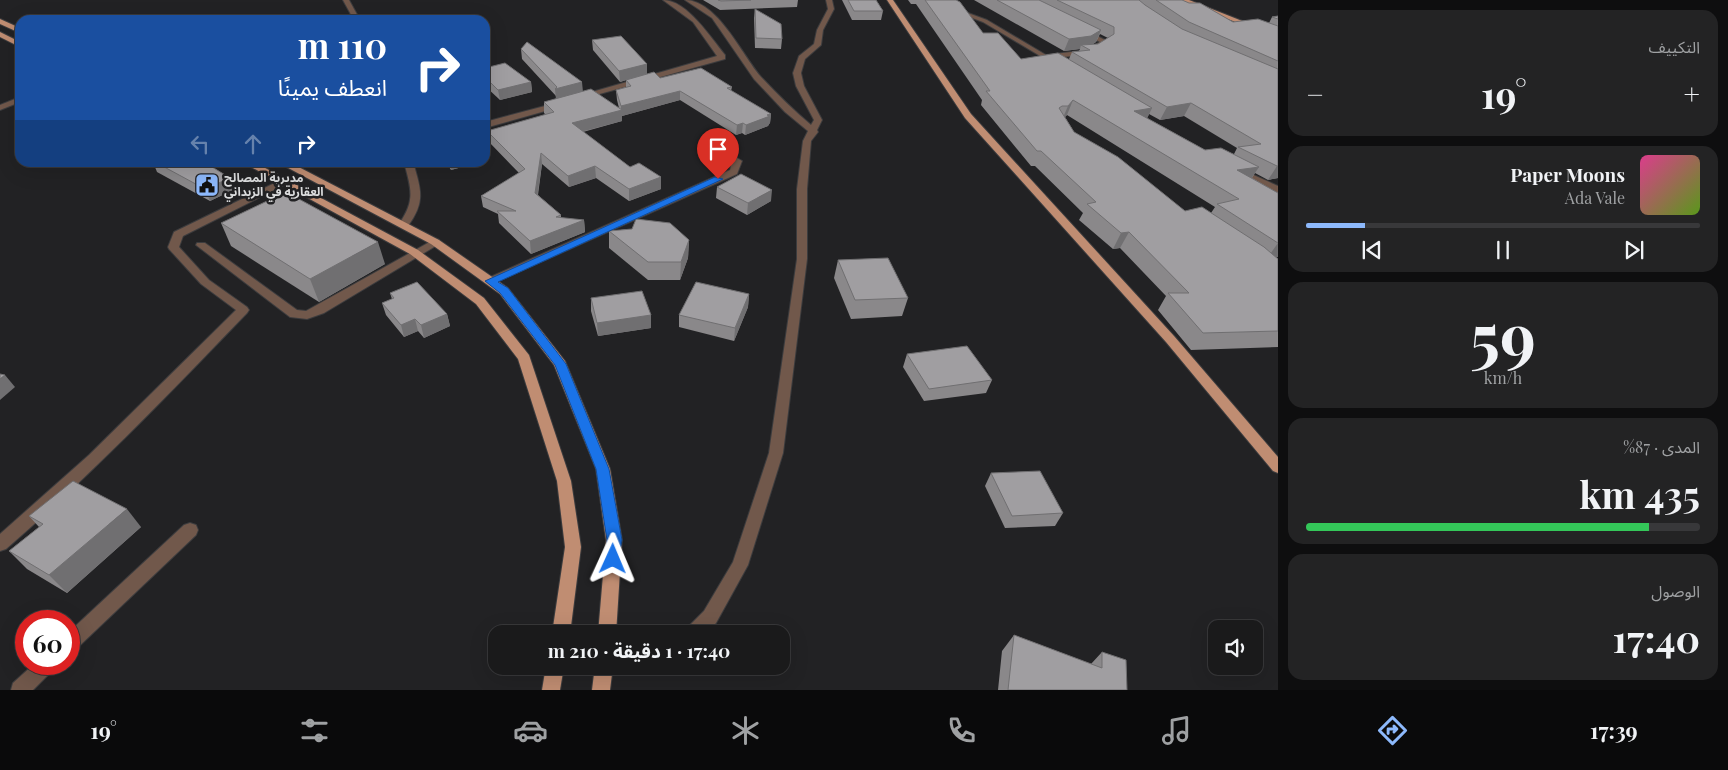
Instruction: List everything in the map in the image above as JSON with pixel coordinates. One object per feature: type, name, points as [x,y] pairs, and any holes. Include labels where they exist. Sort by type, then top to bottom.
[{"type":"main road","points":[[890,0],[968,116],[1170,339],[1278,467]]},
{"type":"main road","points":[[1180,1],[1278,37]]},
{"type":"main road","points":[[0,21],[15,28]]},
{"type":"main road","points":[[0,34],[15,42]]},
{"type":"main road","points":[[255,167],[414,252],[480,301],[524,358],[564,481],[573,547],[562,625]]},
{"type":"main road","points":[[291,167],[404,224],[435,242],[504,291],[560,364],[603,469],[614,540],[608,625]]},
{"type":"main road","points":[[551,690],[554,675]]},
{"type":"main road","points":[[601,690],[603,675]]},
{"type":"street","points":[[346,0],[354,15]]},
{"type":"street","points":[[490,124],[722,57],[695,21],[666,0]]},
{"type":"street","points":[[688,0],[714,17],[757,77],[788,110],[814,132]]},
{"type":"street","points":[[702,625],[710,617],[740,565],[776,453],[802,259],[802,189],[807,141],[814,132],[818,120],[800,86],[797,73],[802,58],[817,45],[820,30],[831,9],[829,0]]},
{"type":"street","points":[[927,0],[985,21],[1061,67]]},
{"type":"street","points":[[1044,57],[1089,52],[1105,42],[1078,29]]},
{"type":"street","points":[[0,108],[15,101]]},
{"type":"street","points":[[490,281],[734,172],[737,162]]},
{"type":"street","points":[[404,224],[414,212],[417,199],[409,167]]},
{"type":"street","points":[[1232,168],[1276,190]]},
{"type":"street","points":[[0,544],[34,515],[144,410],[243,310],[206,282],[173,247],[178,234],[283,182]]},
{"type":"street","points":[[200,245],[294,314],[307,315],[320,310],[414,252],[435,242]]},
{"type":"street","points":[[80,634],[190,530]]},
{"type":"street","points":[[20,690],[36,675]]},
{"type":"building","points":[[718,0],[751,0],[721,1]]},
{"type":"building","points":[[848,0],[876,0],[883,11],[854,11]]},
{"type":"building","points":[[925,0],[956,0],[960,2],[983,33],[998,33],[1021,59],[1058,53],[1152,108],[1134,111],[1205,150],[1221,148],[1259,167],[1237,170],[1278,193],[1278,243],[1217,204],[1239,199],[1073,100],[1068,106],[1059,108],[1074,132],[1118,157],[1185,211],[1202,207],[1264,247],[1278,259],[1278,331],[1203,333],[1168,293],[1189,293],[1129,232],[1121,233],[1087,204],[1096,202],[1041,151],[1037,151],[986,91],[990,91]]},
{"type":"building","points":[[997,0],[1039,0],[1101,30],[1091,36],[1069,39]]},
{"type":"building","points":[[1057,0],[1139,0],[1182,29],[1278,69],[1278,166],[1238,147],[1261,144],[1191,103],[1167,107],[1072,52],[1090,50],[1081,45],[1098,44],[1114,34],[1114,27]]},
{"type":"building","points":[[1156,0],[1182,0],[1189,3],[1200,3],[1233,22],[1258,19],[1278,26],[1278,61],[1189,22]]},
{"type":"building","points":[[755,9],[781,24],[782,39],[756,38]]},
{"type":"building","points":[[621,36],[647,64],[619,71],[592,40]]},
{"type":"building","points":[[527,42],[582,82],[555,89],[557,87],[521,49]]},
{"type":"building","points":[[505,63],[531,82],[498,90],[490,82],[490,67]]},
{"type":"building","points":[[701,68],[732,87],[727,88],[771,114],[767,115],[770,116],[746,125],[743,123],[737,125],[680,91],[621,106],[616,90],[631,86],[626,80],[654,72],[660,78]]},
{"type":"building","points":[[591,89],[622,110],[572,123],[630,167],[639,163],[661,177],[629,189],[595,166],[568,176],[541,153],[535,193],[561,215],[556,217],[584,220],[530,241],[497,211],[516,211],[481,196],[525,169],[490,134],[490,130],[554,112],[544,102]]},
{"type":"building","points":[[164,167],[212,167],[230,178],[205,189]]},
{"type":"building","points":[[741,174],[772,190],[748,203],[717,187]]},
{"type":"building","points":[[286,192],[378,242],[310,279],[221,223]]},
{"type":"building","points":[[636,219],[670,223],[689,240],[681,262],[648,262],[609,231],[632,229]]},
{"type":"building","points":[[888,258],[908,298],[855,300],[838,260]]},
{"type":"building","points":[[417,282],[447,314],[421,325],[415,319],[401,325],[382,303],[394,298],[390,293]]},
{"type":"building","points":[[696,282],[749,294],[735,328],[679,315]]},
{"type":"building","points":[[642,291],[651,315],[597,323],[591,298]]},
{"type":"building","points":[[967,346],[992,380],[929,389],[907,354]]},
{"type":"building","points":[[1040,471],[1063,513],[1012,516],[991,473]]},
{"type":"building","points":[[73,481],[127,509],[49,575],[9,551],[43,524],[29,516]]},
{"type":"building","points":[[1014,635],[1102,668],[1102,652],[1126,660],[1127,690],[1008,690]]},
{"type":"place","name":"مديرية المصالح العقارية في الزبداني","points":[[207,185]]},
{"type":"route","points":[[613,559],[614,540],[603,469],[560,364],[504,291],[490,281],[718,179]]}]
